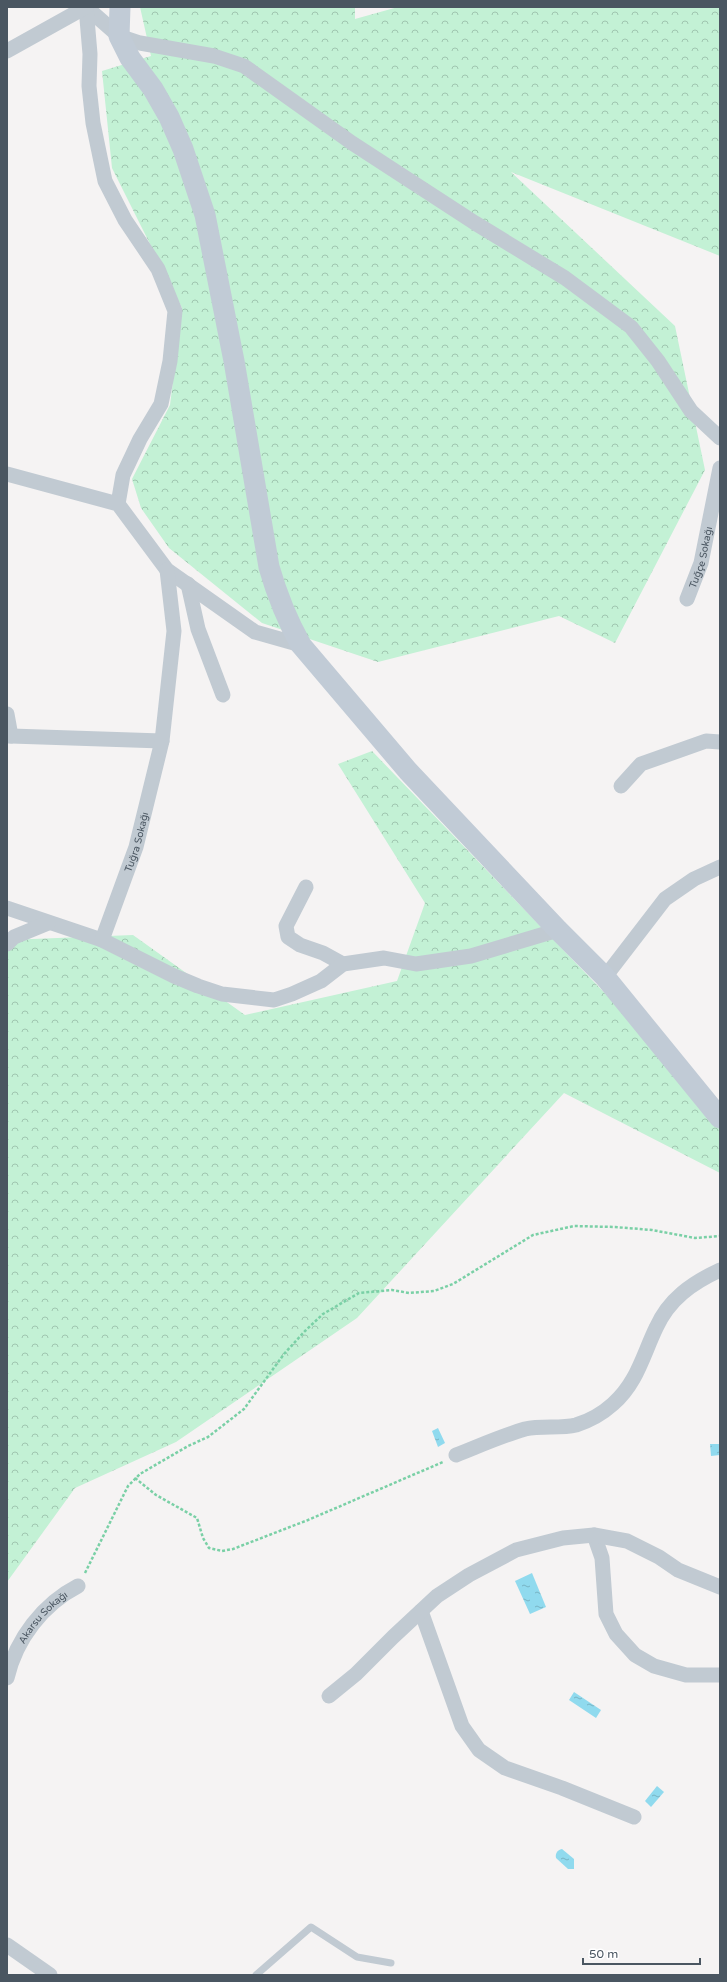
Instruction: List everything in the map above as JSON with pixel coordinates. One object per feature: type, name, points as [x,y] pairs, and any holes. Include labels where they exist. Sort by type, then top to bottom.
[{"type":"street","points":[[7,51],[86,7]]},
{"type":"street","points":[[118,504],[123,474],[140,439],[161,404],[170,361],[174,311],[158,269],[125,220],[105,181],[93,123],[90,94],[90,54],[86,7],[119,36],[130,58],[153,88],[169,117],[196,185],[205,215],[234,361],[269,567],[278,598],[288,623],[301,645],[408,770],[558,930],[605,976],[720,1118]]},
{"type":"street","points":[[119,36],[120,7]]},
{"type":"street","points":[[119,36],[140,43],[214,56],[244,66],[358,147],[474,223],[565,278],[631,327],[658,361],[691,411],[720,438]]},
{"type":"street","name":"Tuğçe Sokağı","points":[[687,599],[702,563],[720,468]]},
{"type":"street","points":[[7,474],[118,504],[167,570],[255,632],[301,645]]},
{"type":"street","name":"Tuğra Sokağı","points":[[102,940],[136,847],[162,741],[174,631],[167,570]]},
{"type":"street","points":[[188,584],[198,629],[224,695]]},
{"type":"street","points":[[7,714],[9,736],[162,741]]},
{"type":"street","points":[[621,786],[641,764],[706,741],[720,742]]},
{"type":"street","points":[[605,976],[665,899],[694,879],[720,867]]},
{"type":"street","points":[[306,887],[286,926],[288,937],[300,945],[323,953],[343,964]]},
{"type":"street","points":[[7,908],[102,940],[174,976],[222,994],[274,1000],[321,981],[343,964],[384,958],[416,964],[471,956],[558,930]]},
{"type":"street","points":[[7,944],[14,937],[48,923]]},
{"type":"street","points":[[456,1455],[508,1434],[544,1426],[575,1425],[601,1413],[624,1392],[634,1378],[656,1328],[671,1304],[693,1284],[720,1270]]},
{"type":"street","points":[[594,1535],[602,1558],[606,1614],[616,1634],[634,1655],[654,1666],[686,1675],[720,1675]]},
{"type":"street","points":[[329,1696],[356,1674],[437,1596],[469,1575],[516,1550],[563,1538],[594,1535],[627,1541],[659,1557],[678,1570],[720,1587]]},
{"type":"street","name":"Akarsu Sokağı","points":[[7,1678],[18,1648],[35,1621],[51,1603],[78,1586]]},
{"type":"street","points":[[421,1611],[462,1726],[479,1750],[505,1768],[562,1788],[634,1817]]},
{"type":"street","points":[[7,1945],[50,1975]]},
{"type":"lane","points":[[256,1975],[311,1927],[357,1957],[391,1963]]},
{"type":"path","points":[[78,1586],[128,1486],[135,1478],[159,1462],[208,1437],[244,1410],[284,1354],[305,1331],[323,1314],[359,1293],[392,1290],[409,1293],[434,1291],[453,1284],[533,1235],[574,1226],[623,1228],[695,1238],[720,1236]]},
{"type":"path","points":[[135,1478],[156,1495],[197,1518],[203,1538],[209,1548],[222,1550],[233,1549],[308,1520],[434,1466],[456,1455]]},
{"type":"green space","points":[[140,7],[355,7],[355,19],[398,7],[720,7],[720,256],[511,172],[675,326],[705,470],[615,643],[559,616],[378,662],[262,623],[169,548],[141,508],[132,479],[170,405],[182,308],[112,168],[102,71],[151,56]]},
{"type":"green space","points":[[372,751],[720,1113],[720,1173],[564,1093],[357,1318],[176,1442],[75,1488],[7,1582],[7,940],[133,935],[245,1015],[397,981],[425,903],[338,764]]},
{"type":"water","points":[[438,1428],[445,1443],[438,1447],[432,1431]]},
{"type":"water","points":[[710,1444],[720,1444],[720,1455],[711,1456]]},
{"type":"water","points":[[532,1573],[546,1607],[530,1614],[515,1581]]},
{"type":"water","points":[[574,1692],[601,1710],[596,1718],[569,1700]]},
{"type":"water","points":[[657,1786],[664,1792],[651,1807],[645,1801]]},
{"type":"water","points":[[562,1849],[574,1859],[574,1869],[568,1869],[556,1858],[557,1852]]}]
